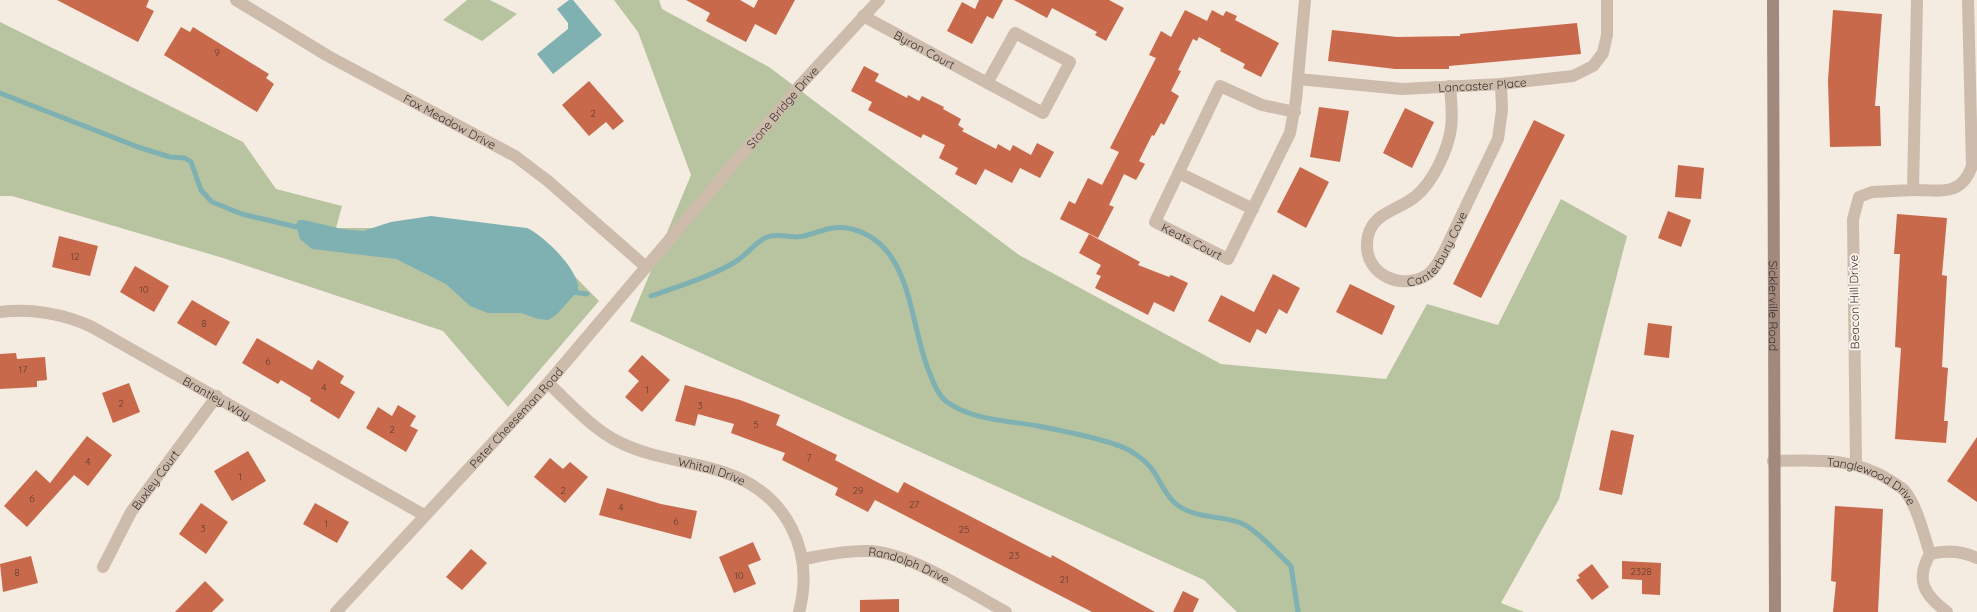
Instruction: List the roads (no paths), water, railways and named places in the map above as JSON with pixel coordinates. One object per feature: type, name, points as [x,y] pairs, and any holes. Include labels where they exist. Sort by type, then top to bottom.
[{"type":"main road","name":"Sicklerville Road","points":[[1773,0],[1775,612]]},
{"type":"street","name":"Fox Meadow Drive","points":[[236,0],[328,56],[515,156],[548,181],[646,267]]},
{"type":"street","name":"Stone Bridge Drive","points":[[688,216],[879,0]]},
{"type":"street","name":"Keats Court","points":[[1295,112],[1262,105],[1220,86],[1155,222],[1228,260],[1283,152],[1295,112],[1305,0]]},
{"type":"street","name":"Lancaster Place","points":[[1298,79],[1402,89],[1501,84],[1572,76],[1592,66],[1606,45],[1607,0]]},
{"type":"street","points":[[1913,190],[1917,0]]},
{"type":"street","name":"Beacon Hill Drive","points":[[1856,464],[1854,208],[1859,197],[1872,192],[1947,190],[1960,187],[1968,178],[1972,166],[1968,0]]},
{"type":"street","name":"Byron Court","points":[[863,16],[1042,113],[1070,62],[1015,33],[987,83]]},
{"type":"street","name":"Canterbury Cove","points":[[1450,86],[1450,134],[1431,177],[1418,194],[1384,213],[1372,224],[1369,232],[1367,248],[1373,266],[1385,276],[1399,282],[1413,282],[1427,276],[1436,267],[1443,254],[1498,139],[1502,110],[1501,84]]},
{"type":"street","points":[[1179,173],[1253,209]]},
{"type":"street","name":"Peter Cheeseman Road","points":[[336,612],[548,383],[688,216]]},
{"type":"street","name":"Brantley Way","points":[[0,312],[34,312],[78,320],[217,396],[424,515]]},
{"type":"street","name":"Whitall Drive","points":[[548,383],[594,425],[615,440],[646,453],[726,473],[757,489],[775,504],[790,524],[800,546],[803,559],[803,586],[799,612]]},
{"type":"street","name":"Buxley Court","points":[[103,567],[132,512],[217,396]]},
{"type":"street","name":"Tanglewood Drive","points":[[1774,461],[1824,460],[1856,464],[1877,472],[1904,490],[1920,521],[1930,554]]},
{"type":"street","name":"Randolph Drive","points":[[803,559],[857,551],[886,553],[916,564],[1006,612]]},
{"type":"street","points":[[1947,612],[1932,600],[1923,582],[1922,568],[1930,554],[1942,551],[1962,553],[1977,558]]},
{"type":"water","points":[[569,0],[573,0],[602,35],[553,74],[537,54],[568,29],[568,23],[557,9]]},
{"type":"water","points":[[431,216],[527,228],[543,238],[568,264],[574,274],[578,291],[556,315],[548,320],[538,319],[521,313],[488,313],[470,306],[446,284],[396,259],[312,249],[300,239],[296,225],[298,220],[304,220],[342,229],[363,231],[391,222]]},
{"type":"waterway","points":[[0,93],[138,147],[170,157],[185,158],[191,162],[201,190],[212,202],[242,214],[301,228]]},
{"type":"waterway","points":[[651,296],[694,281],[726,267],[767,237],[778,235],[796,237],[829,229],[844,228],[852,229],[872,238],[887,252],[898,270],[906,290],[923,355],[930,374],[939,393],[947,402],[968,413],[979,416],[1077,434],[1114,444],[1131,451],[1151,468],[1168,496],[1182,508],[1190,512],[1241,523],[1267,542],[1291,566],[1298,612]]},
{"type":"waterway","points":[[573,292],[587,294]]}]
